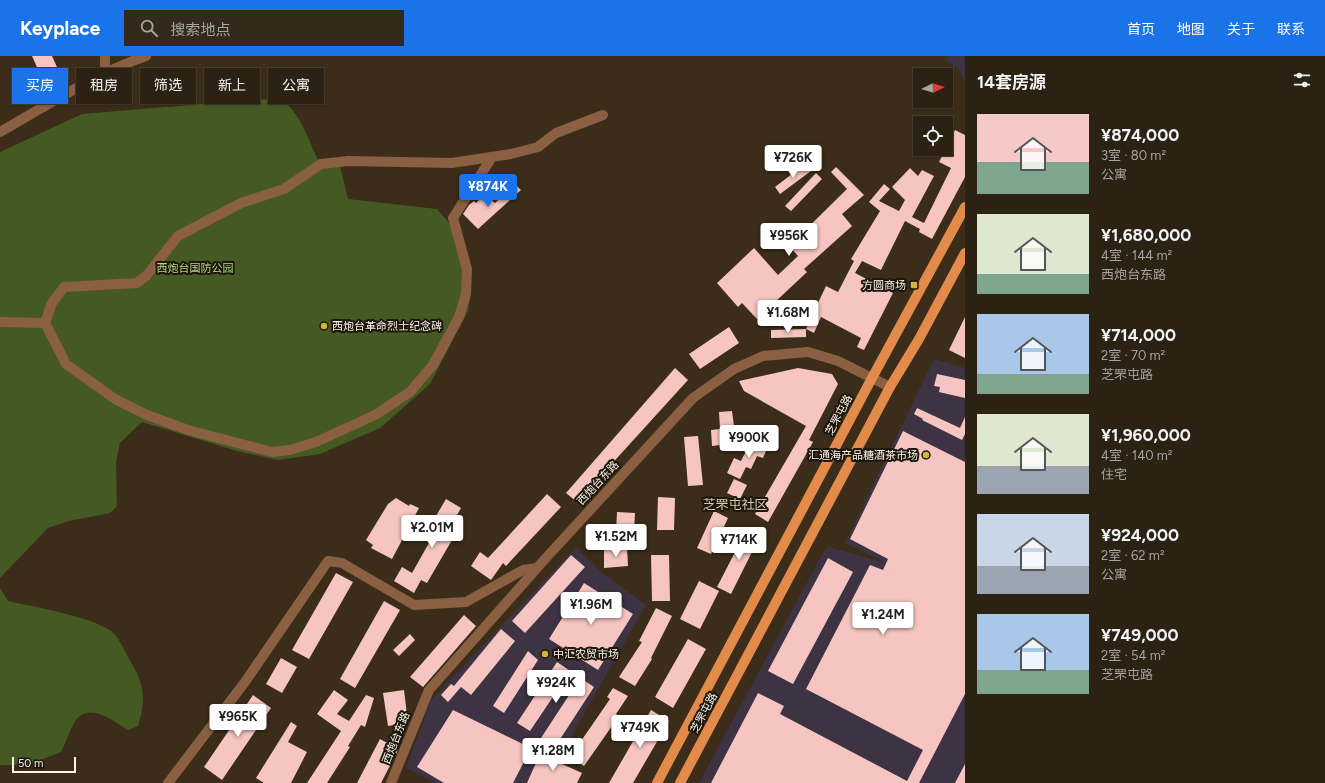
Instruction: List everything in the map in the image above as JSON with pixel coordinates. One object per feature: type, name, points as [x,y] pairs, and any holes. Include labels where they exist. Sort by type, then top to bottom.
[{"type":"main road","name":"芝罘屯路","points":[[657,783],[872,378],[965,207]]},
{"type":"main road","name":"芝罘屯路","points":[[680,783],[890,387],[919,339],[965,253]]},
{"type":"street","points":[[104,68],[105,56]]},
{"type":"street","points":[[118,68],[146,56]]},
{"type":"street","points":[[0,132],[76,90]]},
{"type":"street","points":[[492,157],[454,218],[467,269],[466,294],[459,317],[433,365],[410,392],[375,415],[316,442],[290,450],[272,452],[188,430],[147,415],[115,399],[66,364],[45,323],[52,303],[64,288],[138,283],[147,275],[178,236],[241,203],[284,189],[321,164],[348,161],[452,163],[492,157],[538,147],[556,133],[603,115]]},
{"type":"street","points":[[0,322],[45,323]]},
{"type":"street","name":"西炮台东路","points":[[391,783],[429,690],[537,568],[693,398],[734,369],[763,356],[808,352],[838,361],[890,387]]},
{"type":"street","points":[[168,783],[245,682],[328,561],[342,563],[414,605],[466,602],[523,570],[537,568]]},
{"type":"shaded area","points":[[948,56],[965,56],[965,82],[960,70],[947,61]]},
{"type":"shaded area","points":[[934,359],[965,368],[965,783],[699,783],[824,551],[829,547],[885,563],[845,543]]},
{"type":"shaded area","name":"中汇农贸市场","points":[[576,547],[601,572],[646,605],[564,749],[548,783],[435,783],[406,768],[431,700]]},
{"type":"green space","name":"西炮台国防公园","points":[[268,99],[268,104],[287,104],[303,126],[318,160],[339,162],[348,199],[437,209],[460,235],[471,290],[468,311],[430,384],[380,428],[320,454],[278,460],[237,451],[142,422],[120,443],[116,462],[117,506],[110,513],[69,521],[48,528],[0,578],[0,152],[82,114],[204,104],[260,104],[260,100]]},
{"type":"green space","points":[[0,588],[8,601],[76,616],[102,626],[114,633],[136,671],[143,693],[141,716],[138,726],[128,730],[101,714],[86,713],[80,716],[74,723],[61,752],[27,765],[0,765]]},
{"type":"building","points":[[32,56],[52,56],[57,68],[37,68]]},
{"type":"building","points":[[955,130],[965,135],[965,177],[932,239],[919,232],[920,229],[905,221],[881,270],[862,261],[855,273],[893,293],[864,350],[857,347],[861,338],[821,317],[814,333],[806,329],[812,317],[804,314],[810,301],[817,305],[826,286],[838,292],[854,261],[851,259],[880,211],[869,202],[884,184],[890,189],[879,201],[899,211],[905,200],[892,187],[910,168],[918,176],[922,170],[934,176],[912,217],[924,223],[951,168],[939,162],[942,156],[953,156],[953,134]]},
{"type":"building","points":[[805,164],[811,171],[780,194],[775,187]]},
{"type":"building","points":[[836,167],[864,195],[842,214],[852,226],[804,269],[807,272],[757,319],[742,303],[738,307],[717,283],[754,248],[778,275],[798,256],[789,246],[847,189],[831,172]]},
{"type":"building","points":[[816,173],[822,179],[791,211],[785,206]]},
{"type":"building","points":[[515,184],[521,190],[478,229],[463,214],[469,205],[474,201],[476,203],[481,198],[484,201],[488,197],[495,203]]},
{"type":"building","points":[[965,317],[965,358],[949,350]]},
{"type":"building","points":[[729,327],[739,343],[700,369],[689,354]]},
{"type":"building","points":[[806,329],[806,337],[771,338],[771,330]]},
{"type":"building","points":[[675,368],[688,380],[577,502],[566,493]]},
{"type":"building","points":[[798,368],[832,374],[838,384],[809,440],[813,442],[768,522],[755,514],[806,426],[744,391],[739,381]]},
{"type":"building","points":[[937,374],[965,380],[965,398],[939,392],[940,387],[934,386]]},
{"type":"building","points":[[917,408],[960,428],[965,417],[965,434],[962,440],[922,420],[923,419],[914,414]]},
{"type":"building","points":[[732,411],[734,426],[727,427],[729,444],[712,446],[711,430],[720,429],[719,412]]},
{"type":"building","points":[[903,431],[965,462],[965,694],[919,783],[711,783],[758,693],[784,706],[780,714],[907,781],[923,750],[806,689],[870,565],[883,570],[888,559],[850,539]]},
{"type":"building","points":[[698,436],[703,485],[688,486],[684,437]]},
{"type":"building","points":[[759,437],[770,442],[763,458],[757,456],[751,469],[746,467],[740,479],[727,473],[734,458],[741,461],[747,449],[752,451]]},
{"type":"building","points":[[734,479],[747,485],[740,499],[727,493]]},
{"type":"building","points":[[547,494],[561,507],[506,566],[503,563],[491,580],[471,566],[480,552],[488,558]]},
{"type":"building","points":[[658,497],[675,498],[674,530],[657,530]]},
{"type":"building","points":[[396,498],[409,506],[410,504],[419,508],[392,559],[371,548],[373,545],[366,540],[388,504]]},
{"type":"building","points":[[446,499],[461,508],[452,524],[459,528],[427,583],[421,580],[414,593],[394,581],[402,567],[412,573],[442,520],[436,516]]},
{"type":"building","points":[[714,511],[728,518],[711,554],[697,548]]},
{"type":"building","points":[[617,512],[635,513],[634,532],[616,531]]},
{"type":"building","points":[[748,527],[761,534],[731,594],[717,587]]},
{"type":"building","points":[[627,547],[628,566],[604,568],[604,549]]},
{"type":"building","points":[[571,555],[585,567],[525,633],[512,621]]},
{"type":"building","points":[[651,555],[669,555],[670,601],[652,601]]},
{"type":"building","points":[[828,558],[853,572],[793,684],[768,671]]},
{"type":"building","points":[[336,573],[353,582],[309,659],[292,650]]},
{"type":"building","points":[[699,581],[719,591],[700,629],[680,619]]},
{"type":"building","points":[[584,583],[633,614],[598,670],[549,639]]},
{"type":"building","points":[[384,601],[400,610],[355,688],[340,679]]},
{"type":"building","points":[[656,608],[672,616],[651,658],[652,659],[635,686],[619,677],[642,642],[639,641]]},
{"type":"building","points":[[464,615],[476,626],[423,687],[410,677]]},
{"type":"building","points":[[501,629],[515,641],[471,695],[461,687],[448,702],[441,695],[451,684],[454,686]]},
{"type":"building","points":[[410,634],[415,640],[399,656],[393,650]]},
{"type":"building","points":[[688,639],[706,649],[673,708],[655,697]]},
{"type":"building","points":[[528,651],[538,660],[504,713],[493,706]]},
{"type":"building","points":[[281,658],[297,667],[282,693],[266,684]]},
{"type":"building","points":[[557,662],[594,687],[555,747],[541,738],[577,683],[567,676],[530,731],[517,723]]},
{"type":"building","points":[[613,688],[628,696],[616,714],[619,716],[584,766],[570,757],[610,699],[607,697]]},
{"type":"building","points":[[334,690],[348,700],[337,714],[349,721],[366,695],[374,698],[365,727],[361,725],[348,746],[350,747],[327,783],[307,783],[341,731],[317,714]]},
{"type":"building","points":[[404,690],[408,723],[388,726],[383,693]]},
{"type":"building","points":[[253,695],[271,708],[222,780],[204,767]]},
{"type":"building","points":[[453,710],[531,748],[513,783],[444,783],[417,767]]},
{"type":"building","points":[[651,710],[669,721],[633,783],[609,783]]},
{"type":"building","points":[[291,722],[297,726],[288,742],[307,752],[291,783],[264,783],[256,778]]},
{"type":"building","points":[[380,739],[398,749],[381,783],[357,783]]},
{"type":"building","points":[[540,754],[582,773],[577,783],[527,783]]},
{"type":"building","points":[[965,764],[965,783],[955,783]]},
{"type":"place","name":"方圆商场","points":[[914,285]]},
{"type":"place","name":"西炮台革命烈士纪念碑","points":[[324,326]]},
{"type":"place","name":"汇通海产品糖酒茶市场","points":[[926,455]]},
{"type":"place","name":"中汇农贸市场","points":[[545,654]]},
{"type":"district","name":"芝罘屯社区","points":[[735,504]]}]
